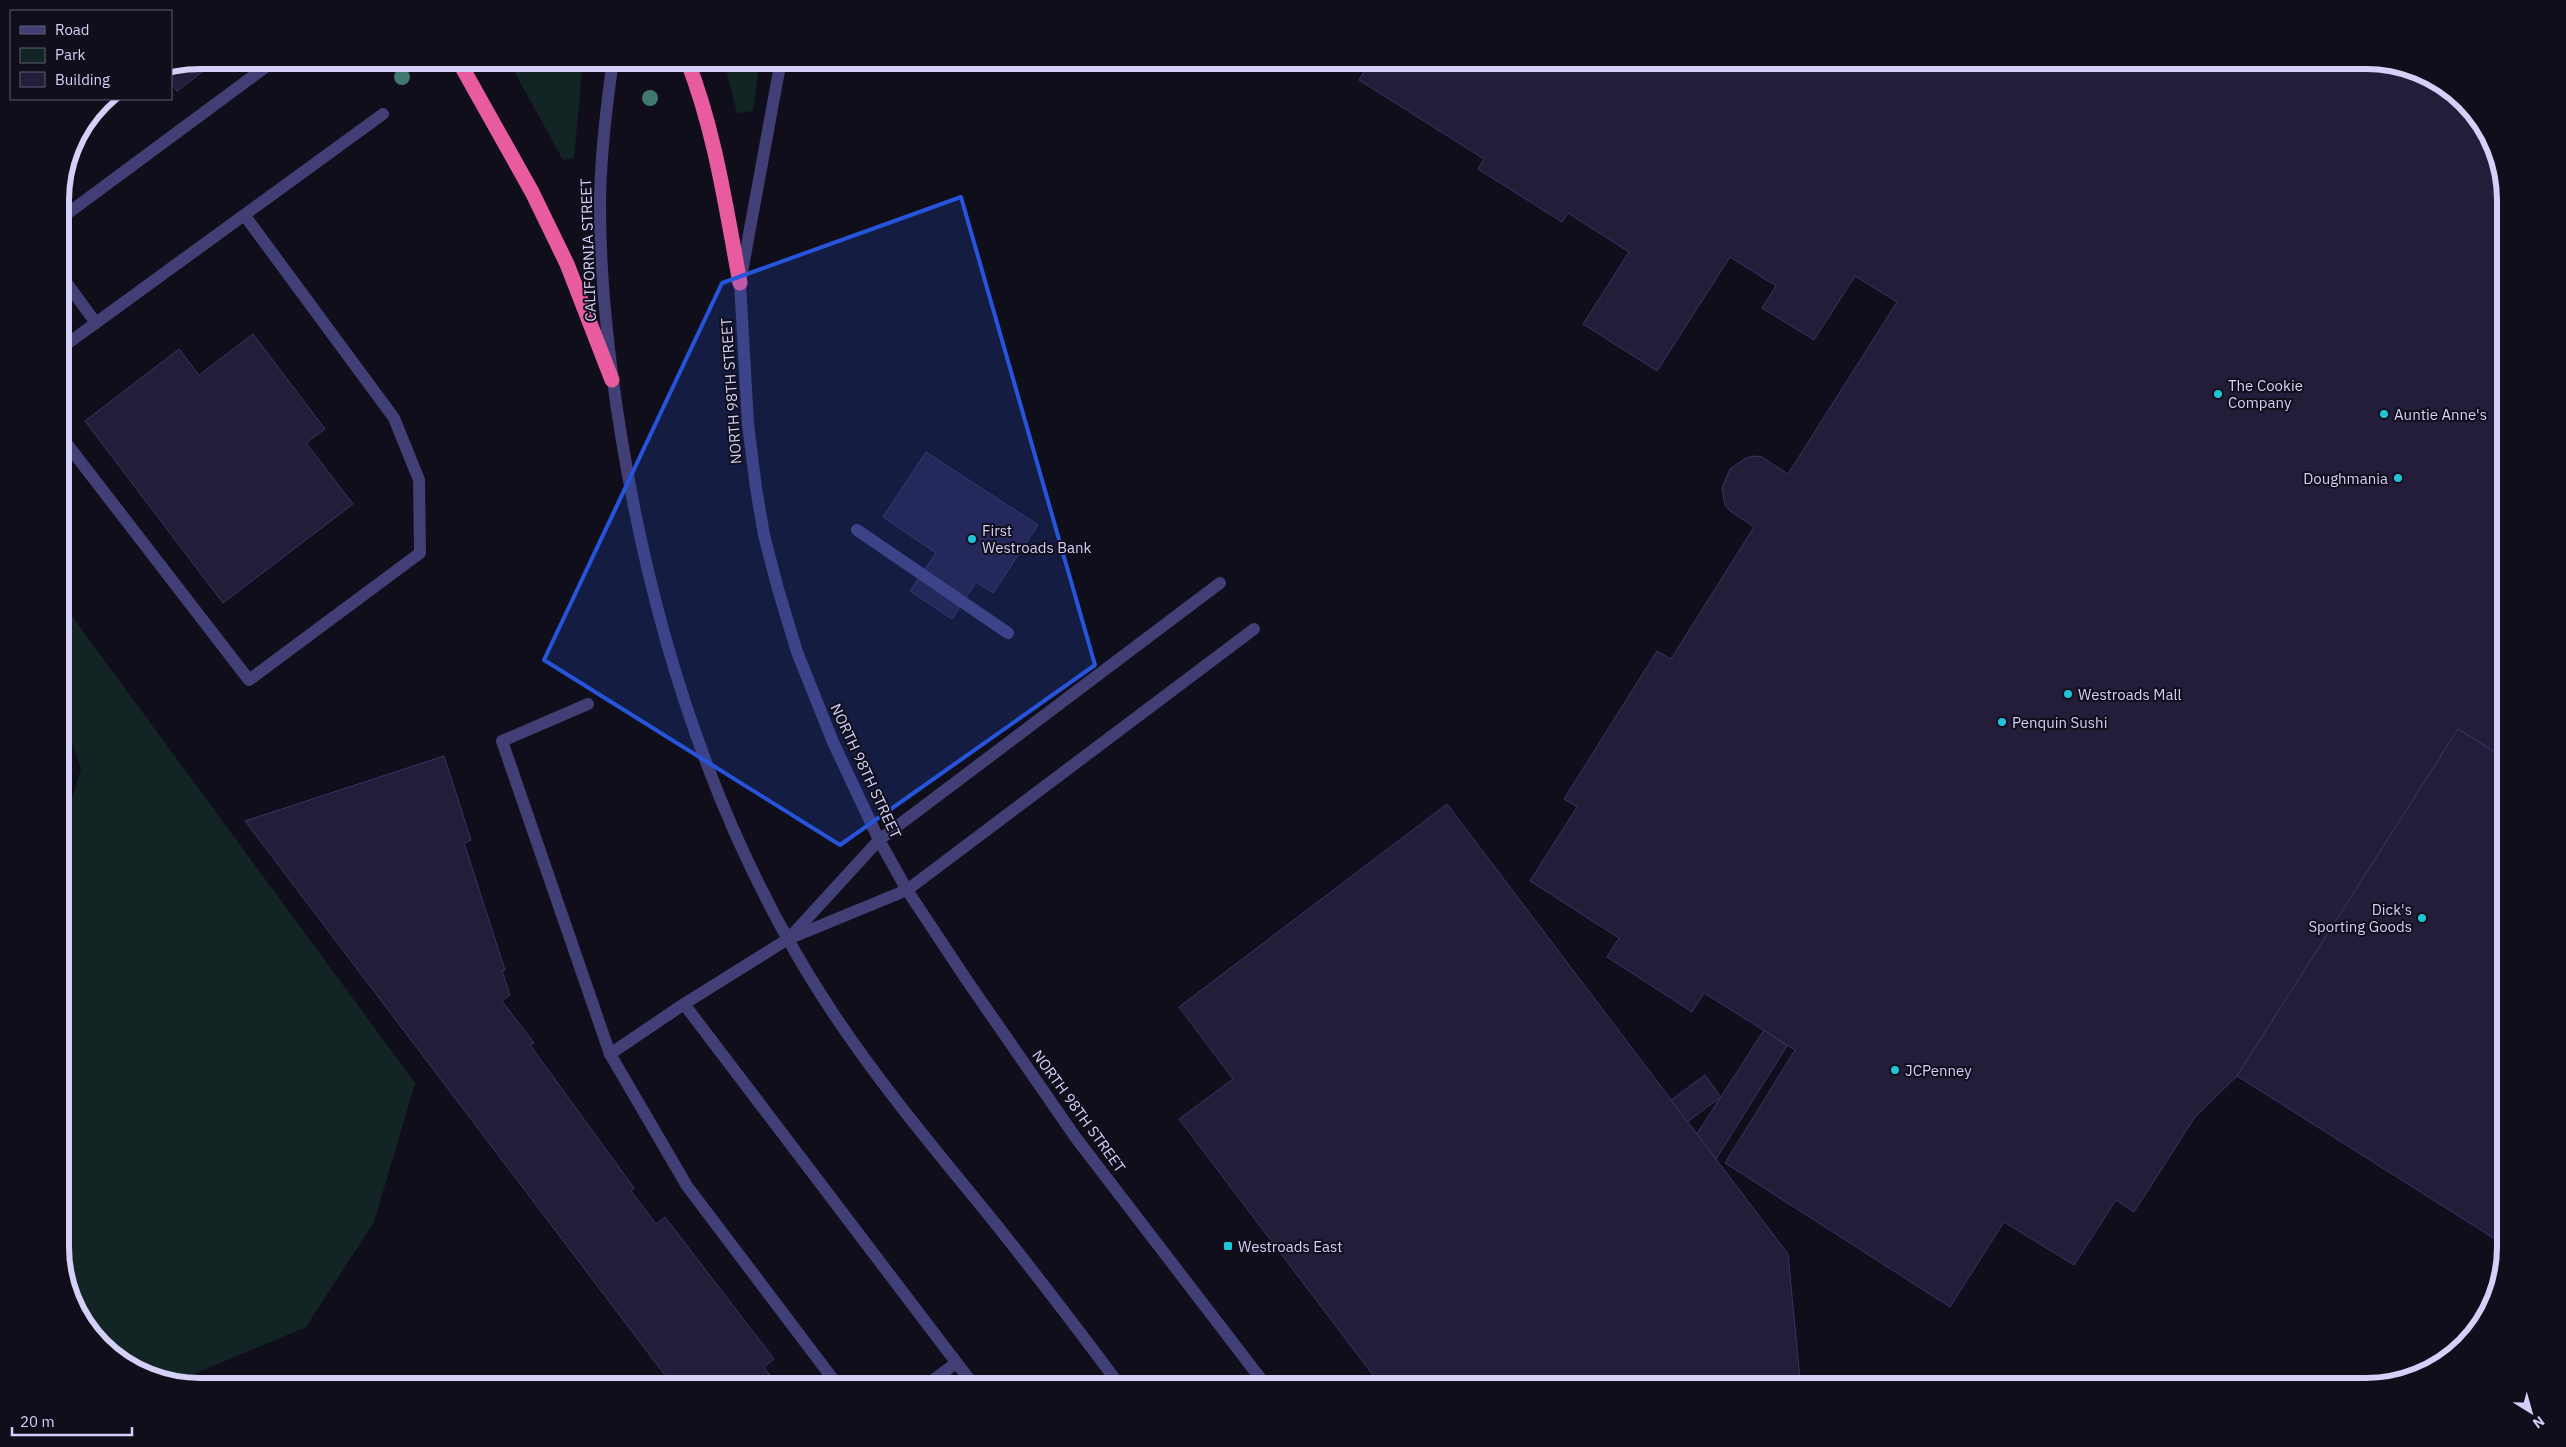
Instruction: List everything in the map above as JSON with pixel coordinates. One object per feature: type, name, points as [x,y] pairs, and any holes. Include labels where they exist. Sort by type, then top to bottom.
[{"type":"highway","points":[[463,69],[532,192],[568,264],[612,380]]},
{"type":"highway","points":[[691,69],[719,167],[740,283]]},
{"type":"street","points":[[69,212],[263,69]]},
{"type":"street","name":"CALIFORNIA STREET","points":[[612,69],[602,133],[600,207],[604,292],[612,380]]},
{"type":"street","name":"NORTH 98TH STREET","points":[[779,69],[740,283],[748,424],[764,535],[778,589],[801,661],[833,742],[879,840],[907,890],[1076,1138],[1260,1378]]},
{"type":"street","points":[[69,342],[383,114]]},
{"type":"street","points":[[69,446],[249,680],[420,553],[419,480],[394,418],[244,216]]},
{"type":"street","points":[[69,286],[96,323]]},
{"type":"street","points":[[612,380],[632,500],[651,587],[687,710],[713,779],[747,857],[788,939],[832,1012],[889,1092],[1032,1268],[1114,1378]]},
{"type":"street","points":[[857,530],[1008,634]]},
{"type":"street","points":[[788,939],[879,840],[1220,583]]},
{"type":"street","points":[[610,1054],[684,1004],[788,939],[907,890],[1254,629]]},
{"type":"street","points":[[588,704],[502,741],[610,1054],[687,1186],[832,1378]]},
{"type":"street","points":[[684,1004],[968,1378]]},
{"type":"street","points":[[936,1378],[956,1363]]},
{"type":"highlighted area","points":[[961,197],[1095,665],[840,845],[544,660],[722,283]]},
{"type":"green space","points":[[513,69],[582,69],[574,158],[563,160]]},
{"type":"green space","points":[[726,69],[759,69],[753,111],[737,113]]},
{"type":"green space","points":[[69,612],[415,1083],[374,1222],[306,1327],[186,1377],[166,1374],[134,1361],[107,1340],[82,1305],[71,1273],[69,1256],[69,808],[81,769],[69,733]]},
{"type":"building","points":[[206,69],[177,91],[172,84],[172,72]]},
{"type":"building","name":"Westroads Mall","points":[[1366,69],[2366,69],[2400,73],[2432,86],[2459,107],[2480,134],[2493,166],[2497,191],[2497,753],[2458,729],[2237,1076],[2195,1117],[2134,1212],[2116,1200],[2074,1265],[2004,1222],[1950,1307],[1725,1163],[1795,1050],[1704,993],[1692,1012],[1607,957],[1619,938],[1530,881],[1577,807],[1564,799],[1657,651],[1671,659],[1754,527],[1730,511],[1725,505],[1722,488],[1730,469],[1746,458],[1754,456],[1762,457],[1788,474],[1897,302],[1855,276],[1814,340],[1762,308],[1776,286],[1730,257],[1657,371],[1583,324],[1629,252],[1568,213],[1562,222],[1478,169],[1484,159],[1359,80]]},
{"type":"building","points":[[253,334],[325,429],[306,443],[353,504],[223,603],[85,421],[179,349],[199,375]]},
{"type":"building","name":"First Westroads Bank","points":[[926,452],[1038,525],[993,593],[976,582],[952,619],[910,591],[936,553],[883,517]]},
{"type":"building","name":"Dick's Sporting Goods","points":[[2458,729],[2497,753],[2497,1240],[2237,1076]]},
{"type":"building","points":[[444,756],[471,840],[464,843],[505,970],[502,971],[510,995],[502,1001],[534,1043],[530,1045],[634,1188],[631,1191],[656,1224],[665,1217],[774,1359],[764,1367],[772,1378],[667,1378],[245,821]]},
{"type":"building","points":[[1447,804],[1788,1254],[1800,1378],[1375,1378],[1179,1119],[1233,1079],[1179,1007]]},
{"type":"building","points":[[1764,1030],[1787,1046],[1716,1159],[1697,1134]]},
{"type":"building","points":[[1705,1075],[1721,1097],[1687,1122],[1671,1100]]},
{"type":"place","name":"The Cookie Company","points":[[2218,394]]},
{"type":"place","name":"Auntie Anne's","points":[[2384,414]]},
{"type":"place","name":"Doughmania","points":[[2398,478]]},
{"type":"place","name":"First Westroads Bank","points":[[972,539]]},
{"type":"place","name":"Westroads Mall","points":[[2068,694]]},
{"type":"place","name":"Penquin Sushi","points":[[2002,722]]},
{"type":"place","name":"Dick's Sporting Goods","points":[[2422,918]]},
{"type":"place","name":"JCPenney","points":[[1895,1070]]},
{"type":"place","name":"Westroads East","points":[[1228,1246]]}]
